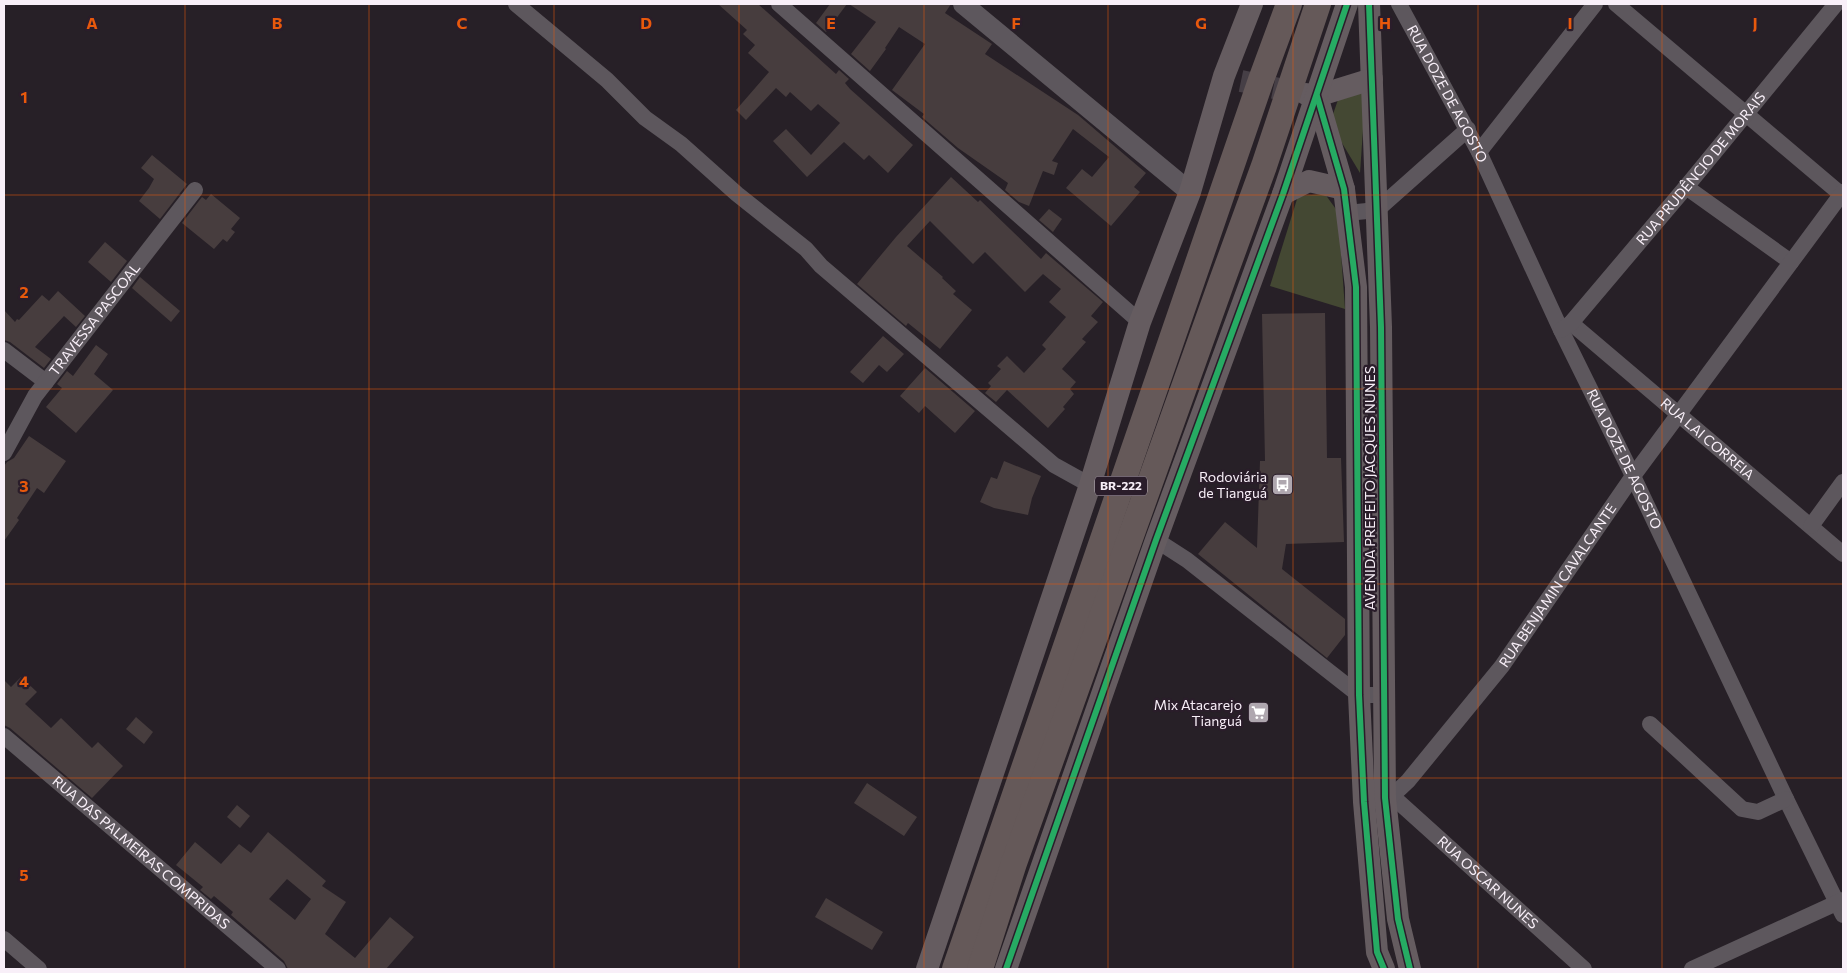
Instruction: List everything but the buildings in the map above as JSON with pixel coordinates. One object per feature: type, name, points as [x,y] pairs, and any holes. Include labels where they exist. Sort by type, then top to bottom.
[{"type":"highway","name":"BR-222","points":[[955,969],[1257,89],[1289,4]]},
{"type":"highway","name":"BR-222","points":[[980,969],[1014,863],[1264,166],[1318,4]]},
{"type":"main road","points":[[927,969],[1090,485],[1140,322],[1232,78],[1252,4]]},
{"type":"main road","points":[[1006,969],[1156,540],[1283,194],[1310,95],[1348,4]]},
{"type":"main road","name":"AVENIDA PREFEITO JACQUES NUNES","points":[[1369,4],[1380,287],[1384,616],[1384,695],[1377,952],[1384,969]]},
{"type":"main road","points":[[1310,95],[1372,79]]},
{"type":"main road","name":"AVENIDA PREFEITO JACQUES NUNES","points":[[1310,95],[1344,189],[1356,287],[1359,695],[1380,799],[1398,920],[1410,969]]},
{"type":"main road","points":[[1283,194],[1310,181],[1344,189]]},
{"type":"main road","points":[[1356,287],[1380,287]]},
{"type":"main road","points":[[1357,371],[1381,371]]},
{"type":"main road","points":[[1357,449],[1382,449]]},
{"type":"main road","points":[[1358,531],[1383,531]]},
{"type":"main road","points":[[1359,616],[1384,616]]},
{"type":"street","points":[[516,4],[607,80],[645,118],[681,144],[737,194],[806,249],[821,266],[1054,465],[1090,485]]},
{"type":"street","points":[[778,4],[1140,322]]},
{"type":"street","points":[[963,4],[1190,192]]},
{"type":"street","name":"RUA DOZE DE AGOSTO","points":[[1399,4],[1468,130],[1566,326],[1633,476],[1786,799],[1841,906]]},
{"type":"street","points":[[1479,152],[1596,4]]},
{"type":"street","points":[[1616,4],[1843,194]]},
{"type":"street","name":"RUA PRUDÊNCIO DE MORAIS","points":[[1566,326],[1686,187],[1836,4]]},
{"type":"street","points":[[1347,213],[1377,210],[1468,130]]},
{"type":"street","points":[[1686,187],[1791,262]]},
{"type":"street","name":"TRAVESSA PASCOAL","points":[[4,453],[35,396],[195,190]]},
{"type":"street","name":"RUA BENJAMIN CAVALCANTE","points":[[1380,799],[1408,781],[1502,666],[1633,476],[1843,194]]},
{"type":"street","name":"RUA LAI CORREIA","points":[[1566,326],[1679,415],[1843,554]]},
{"type":"street","points":[[4,350],[46,382]]},
{"type":"street","points":[[1811,526],[1843,482]]},
{"type":"street","points":[[1156,540],[1187,560],[1359,695],[1384,695]]},
{"type":"street","points":[[1650,724],[1742,809],[1758,812],[1786,799]]},
{"type":"street","name":"RUA DAS PALMEIRAS COMPRIDAS","points":[[4,736],[278,969]]},
{"type":"street","name":"RUA OSCAR NUNES","points":[[1380,799],[1584,969]]},
{"type":"street","points":[[1692,969],[1841,906]]},
{"type":"street","points":[[4,939],[39,969]]},
{"type":"green space","points":[[1366,85],[1360,173],[1330,123],[1340,94]]},
{"type":"green space","points":[[1325,194],[1338,212],[1345,309],[1270,286],[1298,196]]},
{"type":"tunnel","points":[[1241,81],[1303,94]]},
{"type":"cycle path","points":[[1006,969],[1156,540],[1283,194],[1347,4]]},
{"type":"cycle path","points":[[1369,4],[1381,327],[1385,798],[1398,919],[1410,969]]},
{"type":"cycle path","points":[[1317,96],[1344,189],[1356,287],[1359,695],[1364,802],[1377,952],[1384,969]]},
{"type":"place","name":"Rodoviária de Tianguá","points":[[1283,485]]},
{"type":"place","name":"Mix Atacarejo Tianguá","points":[[1258,713]]}]
